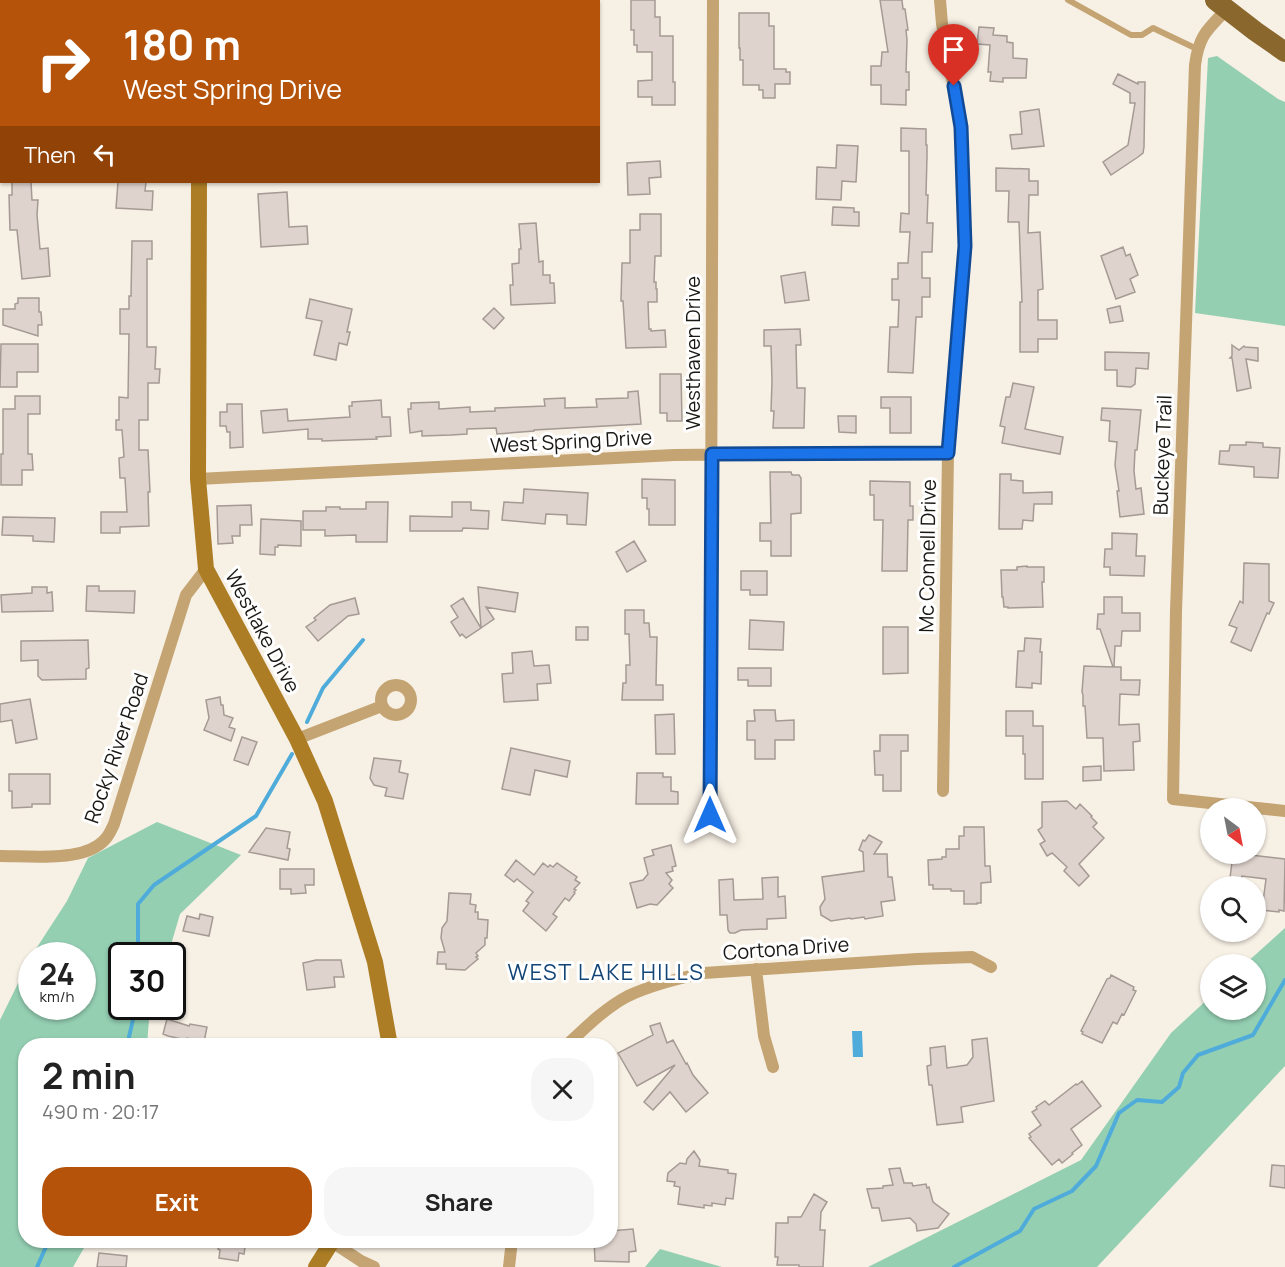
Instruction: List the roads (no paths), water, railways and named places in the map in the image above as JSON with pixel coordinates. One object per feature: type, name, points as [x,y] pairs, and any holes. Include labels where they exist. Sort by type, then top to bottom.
[{"type":"main road","points":[[1221,5],[1285,52]]},
{"type":"street","name":"Westhaven Drive","points":[[710,815],[713,0]]},
{"type":"street","name":"Mc Connell Drive","points":[[940,0],[942,24],[961,127],[965,246],[948,453],[943,791]]},
{"type":"street","name":"Buckeye Trail","points":[[1221,5],[1197,49],[1195,76],[1176,611],[1173,799],[1285,811]]},
{"type":"street","name":"Westlake Drive","points":[[199,183],[198,479],[206,569],[297,739],[325,801],[375,962],[389,1038]]},
{"type":"street","name":"West Spring Drive","points":[[198,479],[712,454],[948,453]]},
{"type":"street","name":"Rocky River Road","points":[[0,856],[73,855],[99,846],[108,836],[114,824],[186,595],[206,569]]},
{"type":"street","points":[[297,739],[382,705]]},
{"type":"street","name":"Cortona Drive","points":[[575,1038],[604,1012],[628,996],[677,978],[704,973],[972,957],[991,967]]},
{"type":"street","points":[[756,969],[764,1036],[773,1067]]},
{"type":"street","points":[[316,1267],[328,1248]]},
{"type":"street","points":[[342,1248],[374,1267]]},
{"type":"street","points":[[508,1267],[511,1248]]},
{"type":"lane","points":[[1068,0],[1131,35],[1142,35],[1153,28],[1197,49]]},
{"type":"water","points":[[852,1031],[862,1031],[863,1057],[853,1057]]},
{"type":"waterway","points":[[307,722],[323,688],[363,640]]},
{"type":"waterway","points":[[138,942],[138,904],[154,885],[256,816],[292,754]]},
{"type":"waterway","points":[[954,1267],[1020,1231],[1034,1209],[1072,1191],[1096,1166],[1119,1113],[1137,1100],[1162,1102],[1179,1087],[1183,1073],[1198,1055],[1253,1035],[1285,980]]},
{"type":"waterway","points":[[129,1038],[133,1020]]},
{"type":"waterway","points":[[37,1267],[45,1248]]},
{"type":"district","name":"WEST LAKE HILLS","points":[[606,972]]}]
